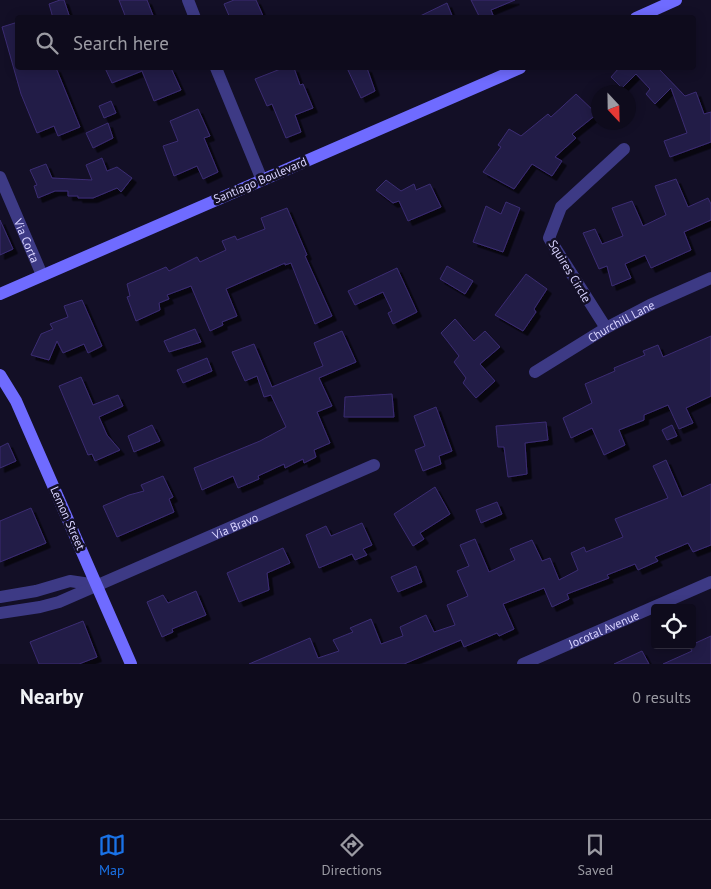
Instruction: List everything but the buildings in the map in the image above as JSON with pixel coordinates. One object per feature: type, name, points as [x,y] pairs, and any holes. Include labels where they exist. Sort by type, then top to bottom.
[{"type":"street","points":[[188,0],[194,15]]},
{"type":"street","points":[[643,15],[676,0]]},
{"type":"street","points":[[217,70],[262,180]]},
{"type":"street","name":"Santiago Boulevard","points":[[0,294],[515,70]]},
{"type":"street","name":"Squires Circle","points":[[606,328],[549,238],[561,207],[624,149]]},
{"type":"street","name":"Via Corta","points":[[0,177],[42,275]]},
{"type":"street","name":"Churchill Lane","points":[[536,372],[606,328],[650,305],[711,278]]},
{"type":"street","name":"Lemon Street","points":[[0,375],[16,401],[131,664]]},
{"type":"street","name":"Via Bravo","points":[[0,613],[59,602],[374,465]]},
{"type":"street","points":[[0,597],[36,592],[70,581],[97,585]]},
{"type":"street","name":"Jocotal Avenue","points":[[523,664],[711,582]]}]
